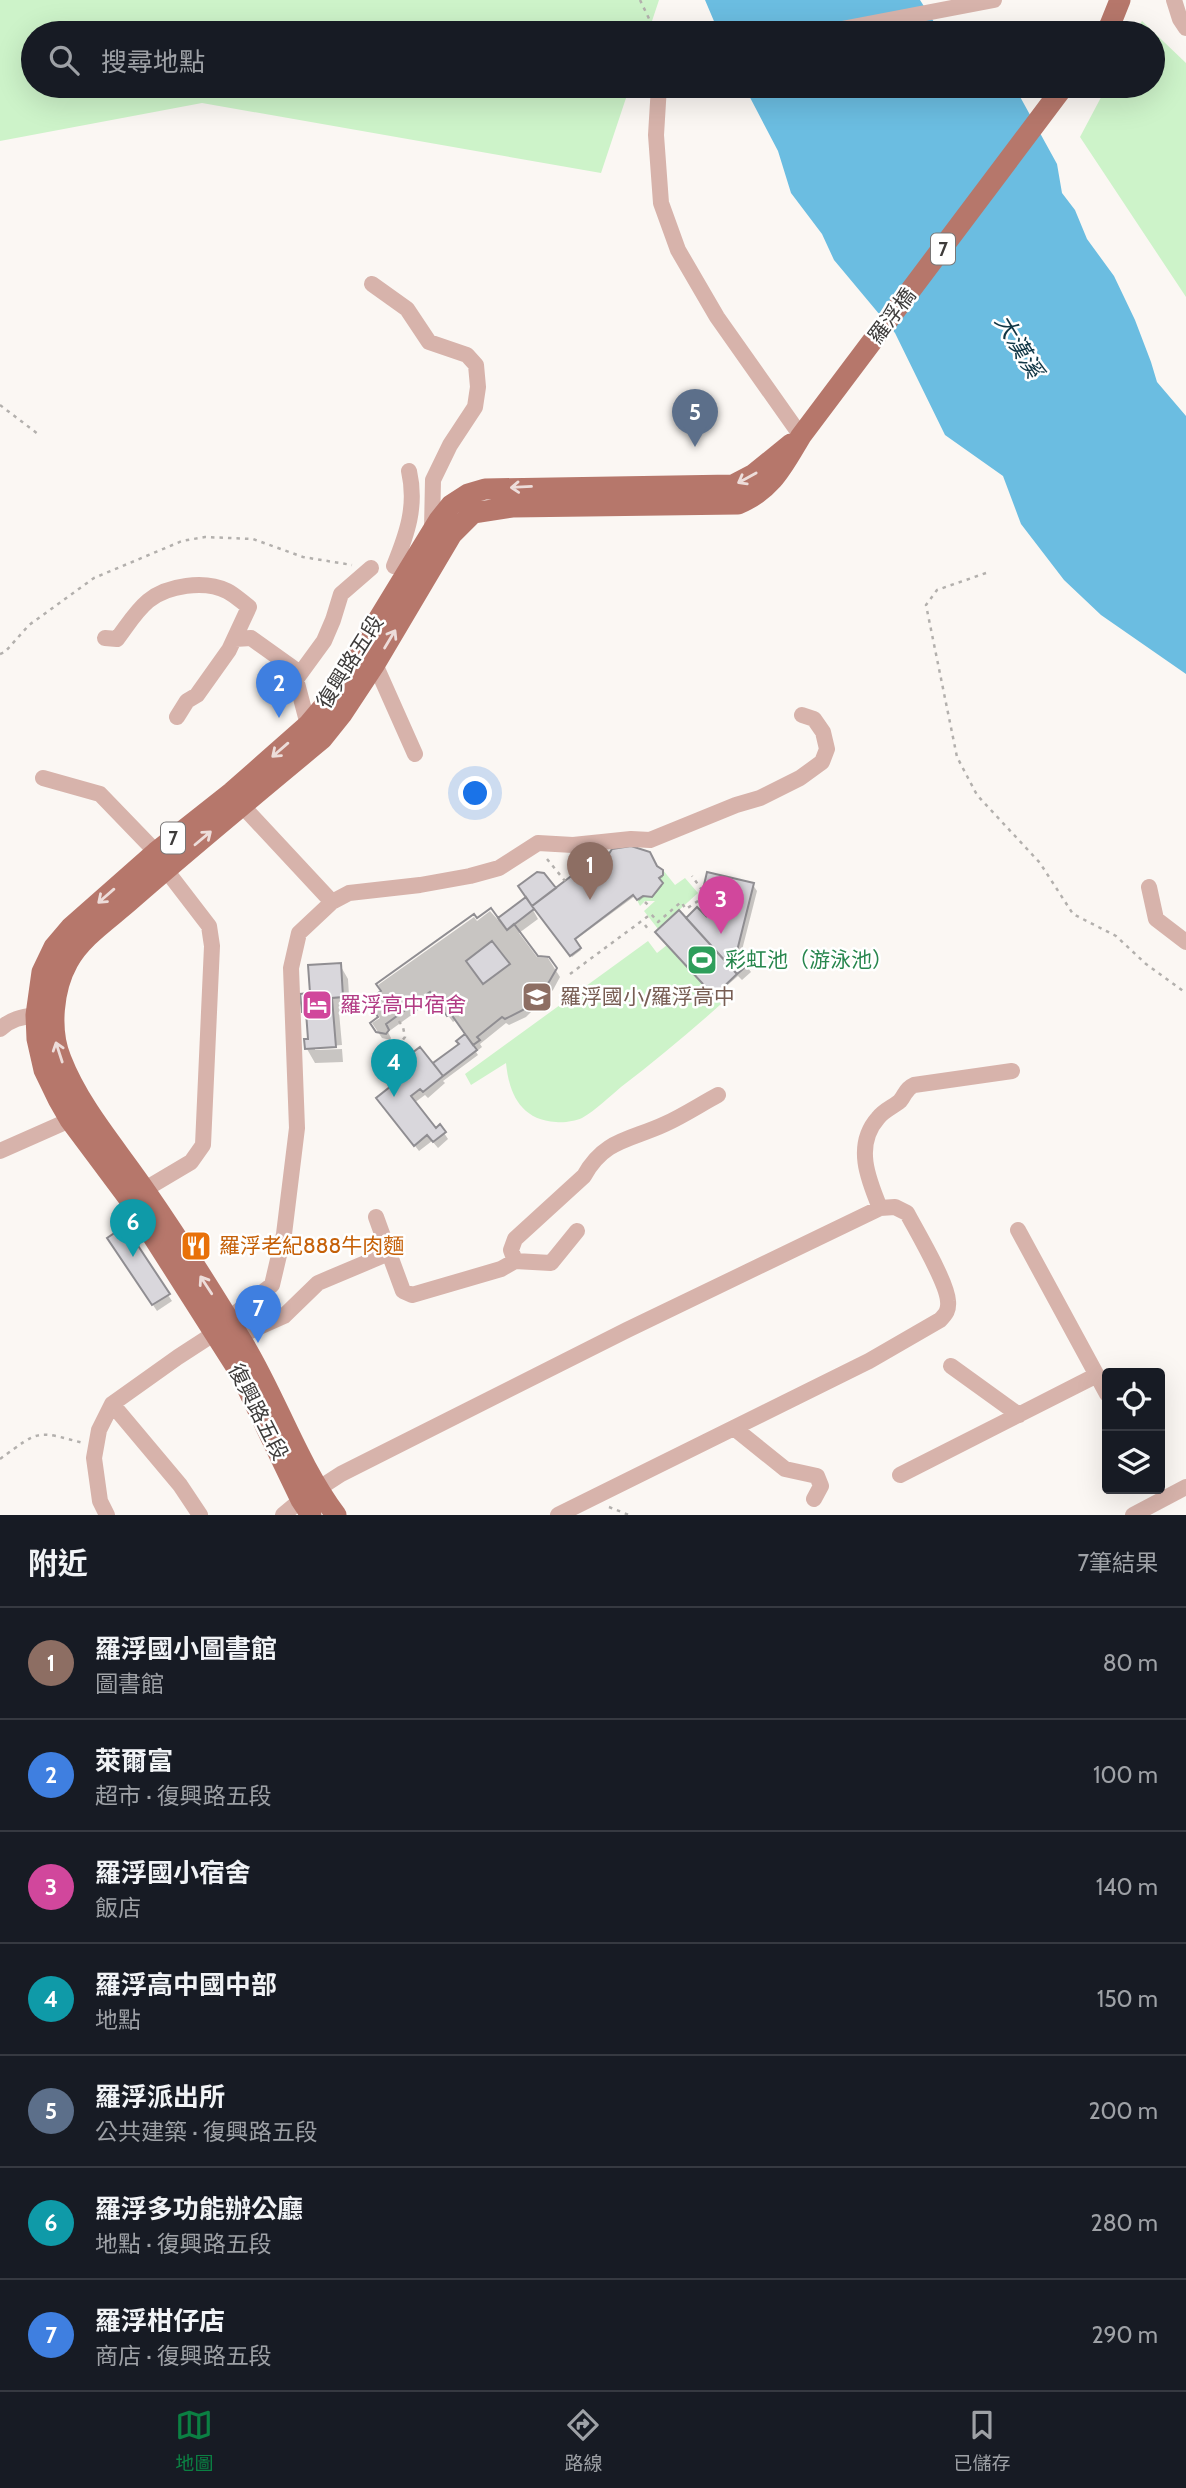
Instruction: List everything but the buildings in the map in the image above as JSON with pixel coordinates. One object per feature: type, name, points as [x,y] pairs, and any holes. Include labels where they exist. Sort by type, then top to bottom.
[{"type":"main road","points":[[1112,21],[1120,0]]},
{"type":"main road","name":"羅浮橋","points":[[821,412],[1055,98]]},
{"type":"main road","name":"復興路五段","points":[[136,1194],[70,1120],[44,1070],[37,1040],[36,1015],[42,972],[54,947],[71,926],[161,861],[315,732],[342,714],[452,534],[487,499],[534,486],[658,496],[733,485],[754,474],[801,436],[821,412]]},
{"type":"main road","name":"復興路五段","points":[[315,732],[328,700],[432,530],[451,505],[468,494],[487,499]]},
{"type":"main road","name":"復興路五段","points":[[161,861],[68,960],[61,980],[54,1019],[60,1058],[75,1091],[136,1194],[227,1330],[240,1373],[310,1502],[336,1515]]},
{"type":"street","points":[[1174,0],[1183,23]]},
{"type":"street","points":[[1183,23],[1186,0]]},
{"type":"street","points":[[886,21],[988,2]]},
{"type":"street","points":[[658,98],[656,135],[661,203],[678,250],[717,317],[801,436]]},
{"type":"street","points":[[372,285],[407,309],[429,342],[467,355],[476,365],[478,387],[475,407],[450,445],[433,480],[432,530]]},
{"type":"street","points":[[394,566],[412,514],[413,488],[409,471]]},
{"type":"street","points":[[297,678],[324,640],[341,594],[371,568]]},
{"type":"street","points":[[105,638],[117,639],[133,615],[150,599],[183,587],[208,586],[226,590],[250,607],[235,639],[197,695],[187,701],[177,717]]},
{"type":"street","points":[[235,639],[251,638],[293,668],[315,732]]},
{"type":"street","points":[[375,664],[415,754]]},
{"type":"street","points":[[227,1330],[272,1285],[284,1234],[297,1128],[291,968],[299,933],[332,902],[349,893],[420,886],[470,876],[499,868],[538,843],[573,845],[631,839],[650,840],[760,798],[800,778],[822,762],[827,749],[823,732],[814,719],[802,715]]},
{"type":"street","points":[[43,778],[100,794],[161,861],[209,926],[212,946],[203,1145],[191,1162],[136,1194]]},
{"type":"street","points":[[237,799],[332,902]]},
{"type":"street","points":[[1149,887],[1156,919],[1186,942]]},
{"type":"street","points":[[0,1029],[9,1021],[36,1015]]},
{"type":"street","points":[[880,1208],[869,1181],[863,1155],[875,1120],[886,1108],[900,1101],[907,1088],[914,1085],[1012,1071]]},
{"type":"street","points":[[0,1152],[70,1120],[75,1091]]},
{"type":"street","points":[[515,1261],[511,1250],[515,1239],[584,1176],[592,1163],[610,1146],[663,1125],[718,1095]]},
{"type":"street","points":[[283,1515],[310,1502],[341,1474],[627,1330],[880,1208],[895,1207],[907,1213],[948,1300],[947,1313],[940,1320],[869,1361],[558,1515]]},
{"type":"street","points":[[376,1217],[403,1291],[412,1295],[501,1269],[515,1261],[551,1263],[577,1231]]},
{"type":"street","points":[[1018,1230],[1102,1384]]},
{"type":"street","points":[[107,1515],[100,1501],[94,1458],[99,1430],[112,1404],[178,1357],[227,1330],[284,1316],[318,1283],[389,1253]]},
{"type":"street","points":[[950,1366],[1019,1415]]},
{"type":"street","points":[[900,1475],[1097,1375]]},
{"type":"street","points":[[112,1404],[180,1485],[200,1515]]},
{"type":"street","points":[[734,1428],[785,1469],[817,1476],[821,1486],[814,1499]]},
{"type":"street","points":[[1165,1492],[1186,1487]]},
{"type":"street","points":[[1133,1515],[1160,1494]]},
{"type":"path","points":[[640,0],[650,21]]},
{"type":"path","points":[[0,405],[38,433]]},
{"type":"path","points":[[986,573],[937,590],[926,605],[957,757],[977,795],[1040,863],[1073,914],[1116,936],[1146,964],[1186,993]]},
{"type":"path","points":[[551,864],[565,881]]},
{"type":"path","points":[[570,974],[651,914],[658,922],[681,902],[687,909],[701,899],[704,893],[692,876]]},
{"type":"path","points":[[645,902],[649,906]]},
{"type":"path","points":[[645,925],[650,932]]},
{"type":"path","points":[[394,1067],[384,1052],[386,1047],[401,1042],[405,1037],[404,1027],[396,1017]]},
{"type":"path","points":[[0,1459],[32,1435],[44,1433],[96,1447]]},
{"type":"green space","points":[[0,0],[659,0],[652,21],[21,21],[21,98],[626,98],[601,173],[202,103],[0,141]]},
{"type":"green space","points":[[1165,43],[1186,63],[1186,297],[1080,137],[1101,98],[1165,98]]},
{"type":"green space","points":[[663,870],[675,885],[685,878],[698,893],[658,929],[644,911],[655,901],[645,901],[640,906],[637,900],[643,896],[652,896]]},
{"type":"green space","points":[[648,941],[657,953],[667,945],[721,1004],[672,1047],[582,1118],[569,1121],[544,1120],[526,1111],[514,1095],[506,1063],[471,1085],[465,1074]]},
{"type":"water","points":[[705,0],[920,0],[933,21],[714,21]]},
{"type":"water","name":"大漢溪","points":[[750,98],[1021,98],[1057,164],[1062,193],[1075,210],[1087,239],[1114,276],[1135,320],[1157,382],[1186,416],[1186,674],[1101,615],[1064,580],[1021,524],[1003,476],[945,435],[895,333],[834,260],[822,234],[791,193],[778,151]]},
{"type":"place","name":"羅浮派出所","points":[[695,447]]},
{"type":"place","name":"萊爾富","points":[[279,718]]},
{"type":"place","name":"羅浮國小圖書館","points":[[590,900]]},
{"type":"place","name":"羅浮國小宿舍","points":[[721,934]]},
{"type":"place","name":"彩虹池（游泳池）","points":[[702,960]]},
{"type":"place","name":"羅浮國小/羅浮高中","points":[[537,997]]},
{"type":"place","name":"羅浮高中宿舍","points":[[317,1005]]},
{"type":"place","name":"羅浮高中國中部","points":[[394,1097]]},
{"type":"place","name":"羅浮老紀888牛肉麵","points":[[196,1246]]},
{"type":"place","name":"羅浮多功能辦公廳","points":[[133,1257]]},
{"type":"place","name":"羅浮柑仔店","points":[[258,1343]]}]
